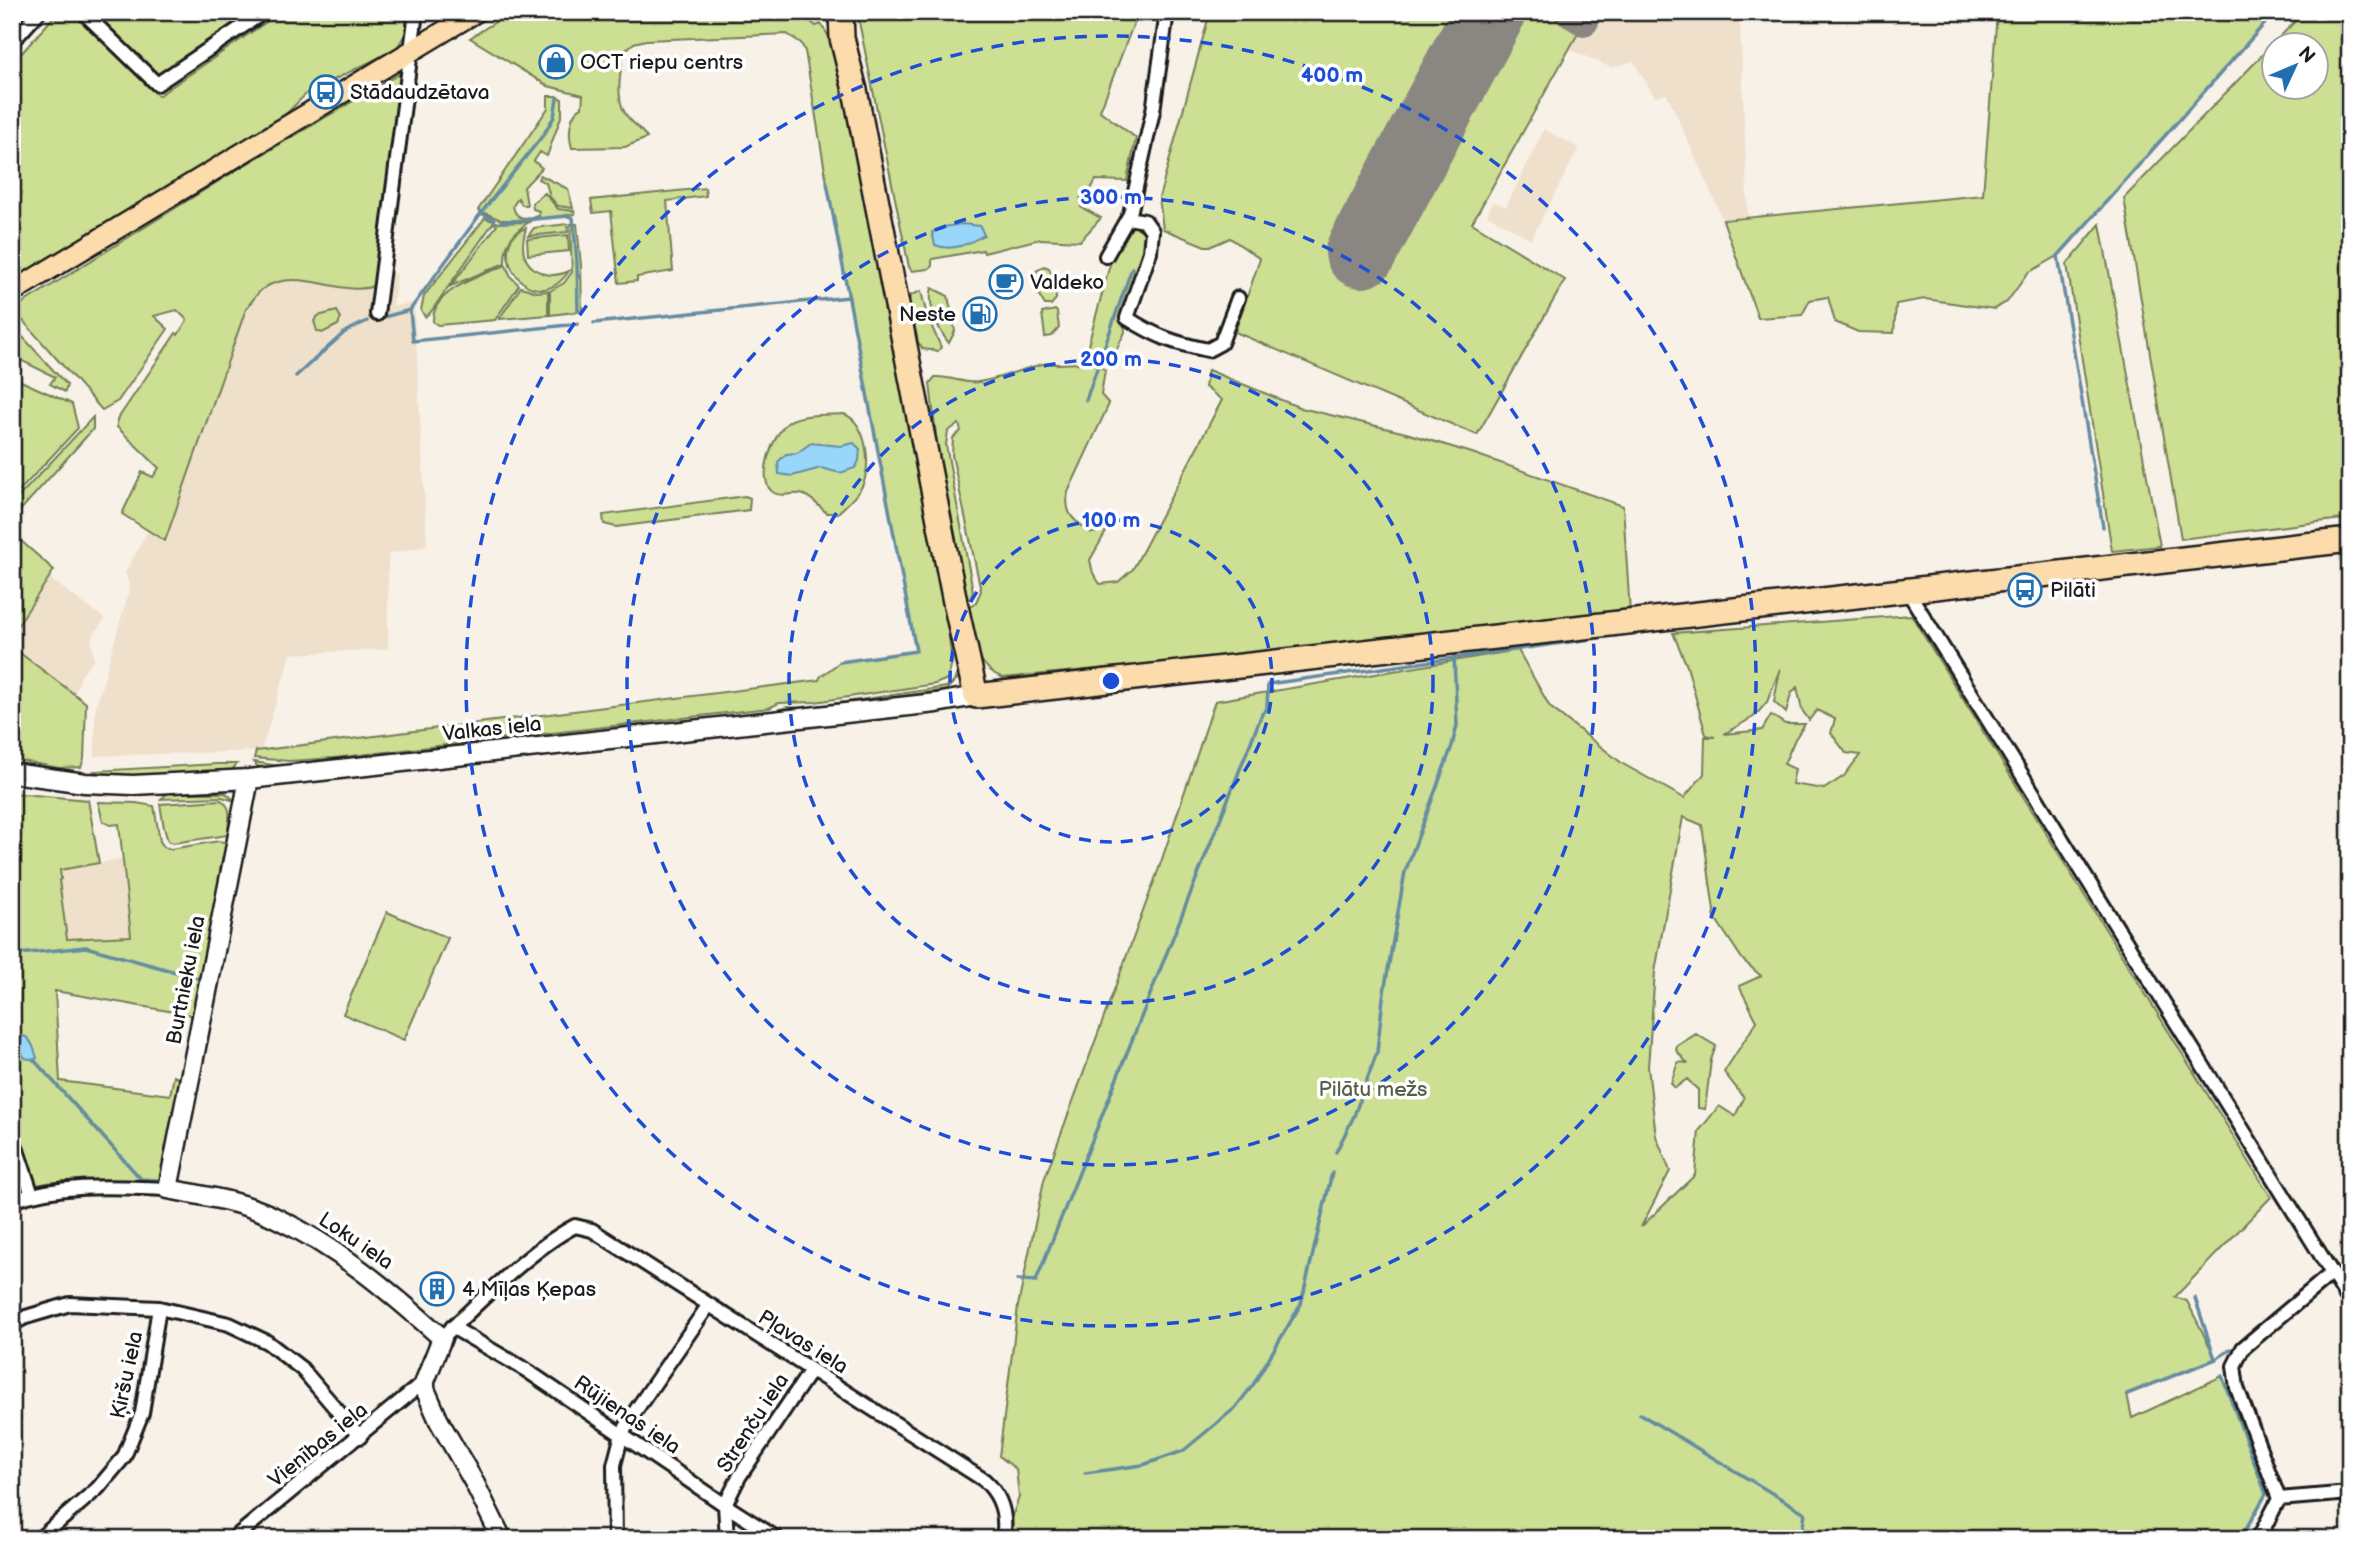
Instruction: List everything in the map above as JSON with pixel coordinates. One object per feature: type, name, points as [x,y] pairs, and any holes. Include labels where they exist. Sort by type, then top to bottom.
[{"type":"highway","points":[[822,12],[842,38]]},
{"type":"highway","points":[[841,12],[842,38],[855,90],[955,602],[976,696],[2350,540]]},
{"type":"main road","points":[[12,292],[476,12]]},
{"type":"main road","name":"Valkas iela","points":[[12,773],[85,783],[132,785],[249,779],[936,703],[976,696]]},
{"type":"main road","name":"Burtnieku iela","points":[[168,1189],[249,779]]},
{"type":"main road","name":"Loku iela","points":[[168,1189],[229,1201],[271,1216],[322,1243],[364,1270],[447,1333]]},
{"type":"main road","points":[[447,1333],[425,1381],[425,1389],[439,1421],[474,1482],[502,1539]]},
{"type":"street","points":[[12,42],[39,12]]},
{"type":"street","points":[[83,12],[157,84],[264,12]]},
{"type":"street","points":[[377,314],[416,12]]},
{"type":"street","points":[[1106,256],[1128,218],[1153,111],[1167,12]]},
{"type":"street","points":[[1128,218],[1145,221],[1152,232],[1150,252],[1127,318],[1152,334],[1174,343],[1208,350],[1221,343],[1238,298]]},
{"type":"street","points":[[1907,590],[2350,1302]]},
{"type":"street","points":[[12,1135],[32,1195]]},
{"type":"street","name":"Loku iela","points":[[12,1201],[32,1195],[95,1186],[168,1189]]},
{"type":"street","name":"Pļavas iela","points":[[447,1333],[558,1235],[575,1226],[592,1230],[984,1480],[994,1489],[1002,1503],[1005,1526],[1003,1539]]},
{"type":"street","points":[[2258,1539],[2279,1499],[2236,1388],[2234,1366],[2243,1348],[2332,1273]]},
{"type":"street","points":[[12,1324],[70,1304],[159,1308],[229,1324],[267,1342],[302,1369],[360,1437]]},
{"type":"street","points":[[615,1539],[614,1465],[622,1434],[708,1306]]},
{"type":"street","name":"Ķiršu iela","points":[[39,1539],[99,1488],[124,1457],[142,1413],[159,1308]]},
{"type":"street","name":"Rūjienas iela","points":[[447,1333],[526,1370],[778,1539]]},
{"type":"street","name":"Strenču iela","points":[[727,1539],[725,1505],[739,1477],[811,1370]]},
{"type":"street","name":"Vienības iela","points":[[233,1539],[425,1381]]},
{"type":"street","points":[[2279,1499],[2350,1493]]},
{"type":"shaded area","points":[[1589,12],[1634,12],[1650,20],[1654,12],[1728,12],[1740,19],[1748,216],[1723,220],[1667,94],[1655,97],[1633,61],[1612,68],[1569,49]]},
{"type":"shaded area","points":[[1544,129],[1579,148],[1531,239],[1487,215],[1493,201],[1506,207]]},
{"type":"shaded area","points":[[372,271],[397,274],[393,306],[414,303],[427,546],[388,554],[388,649],[291,654],[261,751],[95,756],[95,710],[130,587],[125,573],[178,476],[251,273]]},
{"type":"shaded area","points":[[49,578],[105,619],[91,638],[94,659],[81,676],[75,693],[67,703],[12,663],[12,634]]},
{"type":"shaded area","points":[[122,859],[131,936],[67,939],[60,870]]},
{"type":"green space","points":[[58,12],[71,12],[158,96],[281,12],[407,12],[406,33],[396,49],[307,93],[282,118],[82,238],[12,292],[12,64]]},
{"type":"green space","points":[[87,12],[259,12],[159,76],[149,71]]},
{"type":"green space","points":[[511,12],[799,12],[816,26],[821,24],[834,45],[844,81],[945,606],[952,662],[948,679],[935,684],[815,702],[779,703],[769,708],[334,758],[289,761],[254,758],[256,751],[819,680],[840,662],[916,651],[827,183],[805,51],[801,43],[787,34],[646,40],[634,43],[623,52],[620,99],[627,116],[647,138],[625,147],[572,148],[571,125],[574,114],[582,107],[583,95],[548,86],[470,38]]},
{"type":"green space","points":[[857,12],[1138,12],[1100,111],[1136,138],[1127,181],[1096,180],[1081,207],[1101,218],[1080,241],[1040,239],[984,253],[983,250],[932,259],[932,266],[928,269],[912,271],[909,267]]},
{"type":"green space","points":[[1210,12],[1590,12],[1472,223],[1565,280],[1477,435],[1235,332],[1260,259],[1230,238],[1212,246],[1205,246],[1163,229],[1159,198]]},
{"type":"green space","points":[[1997,12],[2275,12],[2058,256],[2028,273],[2007,302],[1994,309],[1925,299],[1896,304],[1894,333],[1858,332],[1835,322],[1828,297],[1810,300],[1802,315],[1758,318],[1723,220],[1983,195]]},
{"type":"green space","points":[[2304,12],[2343,12],[2350,22],[2350,518],[2181,539],[2124,198],[2260,57],[2260,102],[2330,102],[2330,32],[2285,32]]},
{"type":"green space","points":[[399,74],[404,80],[378,284],[352,289],[293,280],[278,282],[264,288],[257,295],[246,309],[165,541],[122,514],[142,472],[153,477],[159,468],[117,427],[117,420],[187,320],[177,310],[154,316],[168,329],[118,401],[102,410],[17,314],[15,308],[243,166]]},
{"type":"green space","points":[[548,96],[562,99],[562,114],[547,156],[540,152],[534,161],[542,168],[524,187],[527,205],[522,205],[518,198],[513,206],[520,217],[539,216],[539,211],[533,209],[532,203],[545,193],[558,209],[574,211],[575,214],[529,220],[501,220],[478,210],[548,108]]},
{"type":"green space","points":[[540,175],[568,189],[573,208],[558,206],[550,197],[546,183],[538,179]]},
{"type":"green space","points":[[705,188],[706,196],[667,201],[673,271],[619,283],[611,211],[593,213],[591,200]]},
{"type":"green space","points":[[485,218],[499,223],[529,222],[511,238],[506,249],[505,263],[451,286],[497,225],[493,223],[425,317],[421,310],[424,296]]},
{"type":"green space","points":[[567,224],[568,232],[528,236],[534,228]]},
{"type":"green space","points":[[570,224],[577,224],[582,311],[550,315],[550,291],[564,283],[572,272]]},
{"type":"green space","points":[[2100,224],[2160,546],[2112,551],[2067,264]]},
{"type":"green space","points":[[1133,225],[1145,233],[1147,240],[1123,312],[1125,332],[1112,359],[1104,363],[1088,355],[1087,349],[1115,246],[1125,227]]},
{"type":"green space","points":[[526,228],[524,254],[532,267],[553,275],[569,271],[555,285],[540,289],[527,285],[516,276],[508,249],[513,237]]},
{"type":"green space","points":[[568,235],[569,251],[528,255],[527,239]]},
{"type":"green space","points":[[506,265],[511,277],[519,285],[495,320],[438,325],[433,322],[440,301],[449,292]]},
{"type":"green space","points":[[1044,266],[1049,268],[1055,282],[1056,299],[1051,305],[1045,305],[1037,292],[1035,272]]},
{"type":"green space","points":[[521,287],[537,292],[548,291],[548,315],[499,319]]},
{"type":"green space","points":[[932,288],[948,296],[955,331],[949,343],[934,317]]},
{"type":"green space","points":[[921,291],[927,316],[941,347],[938,351],[923,349],[918,342],[909,300],[911,295]]},
{"type":"green space","points":[[1055,310],[1059,328],[1052,336],[1045,337],[1042,313]]},
{"type":"green space","points":[[337,311],[341,318],[338,325],[322,333],[317,331],[314,321],[318,316]]},
{"type":"green space","points":[[21,335],[67,385],[65,392],[50,384],[55,377],[12,356],[12,346]]},
{"type":"green space","points":[[1048,363],[1085,363],[1105,370],[1101,395],[1109,404],[1068,492],[1067,500],[1069,512],[1080,525],[1092,533],[1107,530],[1090,560],[1093,573],[1100,584],[1118,582],[1133,569],[1222,400],[1205,387],[1208,370],[1301,408],[1406,433],[1472,453],[1623,506],[1630,613],[1132,670],[1117,667],[1003,678],[986,666],[976,650],[967,609],[976,602],[981,591],[952,455],[953,438],[961,431],[959,424],[948,431],[946,445],[973,591],[970,599],[966,601],[939,462],[930,383],[935,377],[973,382],[987,380]]},
{"type":"green space","points":[[12,377],[72,404],[78,428],[12,499]]},
{"type":"green space","points":[[844,414],[858,426],[866,446],[865,479],[854,498],[838,513],[827,513],[805,495],[774,493],[768,487],[766,467],[768,456],[784,426],[803,417]]},
{"type":"green space","points":[[93,417],[93,429],[18,513],[12,512],[12,504]]},
{"type":"green space","points":[[745,496],[750,498],[749,510],[616,527],[604,524],[603,515]]},
{"type":"green space","points":[[12,533],[54,570],[12,634]]},
{"type":"green space","points":[[949,608],[960,670],[958,678],[946,690],[692,724],[438,752],[268,769],[257,766],[254,762],[279,766],[763,714],[787,707],[805,708],[946,687],[954,681],[957,673]]},
{"type":"green space","name":"Pilātu mežs","points":[[1911,615],[2271,1197],[2175,1297],[2187,1301],[2216,1359],[2127,1394],[2132,1418],[2222,1376],[2266,1494],[2240,1539],[1012,1539],[1013,1514],[1019,1497],[1016,1469],[999,1456],[1018,1306],[1044,1180],[1159,868],[1215,701],[1518,650],[1550,707],[1623,764],[1684,798],[1704,774],[1705,737],[1715,737],[1706,735],[1687,666],[1673,633]],"holes":[[[1780,669],[1774,702],[1786,713],[1791,694],[1797,687],[1802,710],[1809,720],[1817,710],[1835,719],[1831,733],[1846,753],[1860,755],[1844,776],[1824,789],[1792,784],[1795,769],[1784,764],[1805,724],[1785,724],[1771,715],[1762,730],[1724,734],[1755,716],[1767,702]],[[1683,817],[1702,825],[1715,918],[1743,960],[1761,976],[1739,986],[1757,1021],[1724,1072],[1744,1098],[1735,1116],[1719,1106],[1699,1131],[1695,1175],[1641,1227],[1670,1171],[1656,1136],[1648,1067],[1655,972]]]},
{"type":"green space","points":[[12,647],[86,703],[84,759],[81,767],[59,768],[12,759]]},
{"type":"green space","points":[[237,764],[231,771],[152,780],[99,776],[94,771]]},
{"type":"green space","points":[[12,793],[88,800],[99,863],[60,870],[67,939],[131,936],[119,824],[110,825],[103,821],[98,802],[154,806],[160,841],[164,847],[171,849],[219,841],[228,843],[195,1017],[55,991],[60,1081],[170,1095],[174,1076],[182,1080],[161,1178],[144,1181],[53,1182],[20,1189],[12,1162]]},
{"type":"green space","points":[[168,793],[226,793],[235,801],[222,797],[161,799]]},
{"type":"green space","points":[[221,800],[229,811],[228,835],[173,843],[168,841],[160,804]]},
{"type":"green space","points":[[387,912],[448,938],[404,1040],[343,1014]]},
{"type":"green space","points":[[1696,1034],[1716,1046],[1711,1060],[1705,1109],[1698,1108],[1698,1090],[1687,1079],[1675,1088],[1671,1083],[1678,1062],[1687,1063],[1676,1050],[1677,1046]]},
{"type":"water","points":[[962,224],[980,226],[984,235],[954,247],[935,245],[932,232]]},
{"type":"water","points":[[811,443],[841,446],[854,443],[860,449],[859,461],[855,468],[840,473],[821,468],[792,476],[779,474],[778,462],[786,454],[797,453]]},
{"type":"water","points":[[24,1036],[34,1048],[37,1058],[34,1060],[25,1058],[15,1043],[18,1038]]},
{"type":"waterway","points":[[2103,527],[2058,256],[2275,12]]},
{"type":"waterway","points":[[2343,12],[2350,22]]},
{"type":"waterway","points":[[384,317],[410,310],[481,213],[544,134],[554,117],[557,98]]},
{"type":"waterway","points":[[827,183],[916,651],[840,662]]},
{"type":"waterway","points":[[481,213],[494,220]]},
{"type":"waterway","points":[[501,222],[569,216],[573,218],[578,311]]},
{"type":"waterway","points":[[1086,400],[1132,268]]},
{"type":"waterway","points":[[594,323],[849,297]]},
{"type":"waterway","points":[[410,310],[413,341],[578,324]]},
{"type":"waterway","points":[[296,376],[345,332],[367,321]]},
{"type":"waterway","points":[[1017,1280],[1036,1281],[1262,714],[1267,709],[1268,684],[1648,631]]},
{"type":"waterway","points":[[1336,1152],[1354,1116],[1377,1052],[1383,998],[1405,872],[1452,746],[1457,725],[1454,657]]},
{"type":"waterway","points":[[19,954],[86,947],[201,979]]},
{"type":"waterway","points":[[34,1060],[141,1179],[156,1180]]},
{"type":"waterway","points":[[1085,1473],[1143,1465],[1183,1451],[1235,1408],[1253,1385],[1301,1304],[1332,1173]]},
{"type":"waterway","points":[[2195,1298],[2215,1359]]},
{"type":"waterway","points":[[2127,1394],[2216,1359],[2231,1349]]},
{"type":"waterway","points":[[2222,1376],[2266,1494],[2240,1539]]},
{"type":"waterway","points":[[1640,1414],[1805,1513],[1801,1539]]},
{"type":"taxiway","points":[[1569,12],[1584,21]]},
{"type":"runway","points":[[1361,252],[1490,12]]},
{"type":"place","name":"OCT riepu centrs","points":[[556,62]]},
{"type":"place","name":"Stādaudzētava","points":[[326,92]]},
{"type":"place","name":"Valdeko","points":[[1006,282]]},
{"type":"place","name":"Neste","points":[[980,314]]},
{"type":"place","name":"Pilāti","points":[[2025,590]]},
{"type":"place","name":"4 Mīļas Ķepas","points":[[437,1289]]}]
